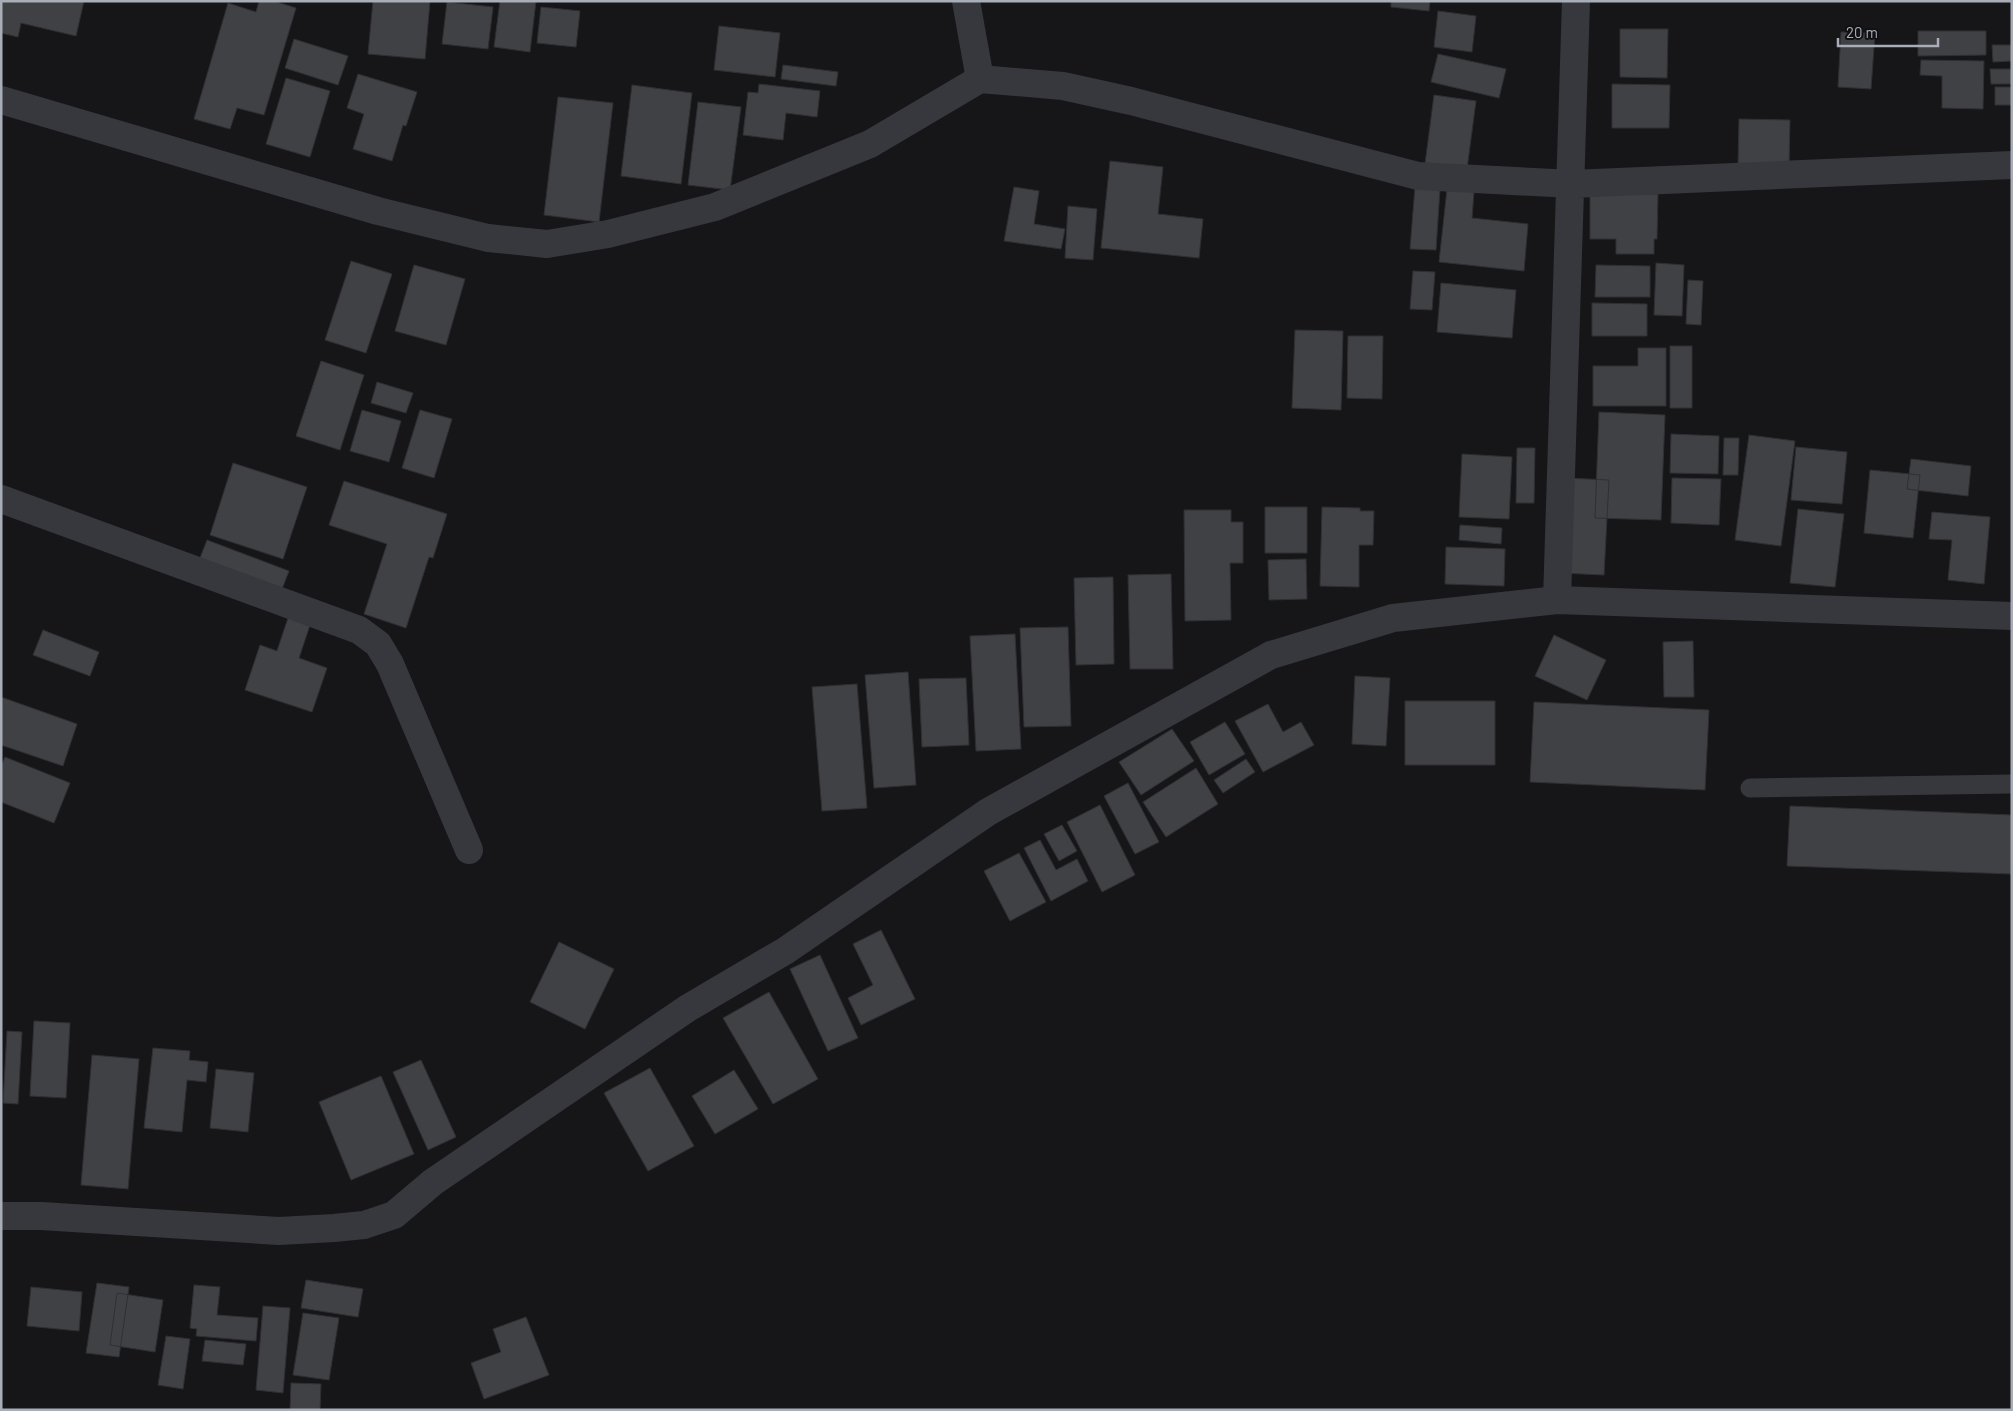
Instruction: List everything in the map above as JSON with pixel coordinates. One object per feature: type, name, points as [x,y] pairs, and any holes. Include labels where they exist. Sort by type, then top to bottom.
[{"type":"street","points":[[966,1],[980,79]]},
{"type":"street","points":[[1557,600],[1572,184],[1576,1]]},
{"type":"street","points":[[1,100],[378,211],[488,238],[547,244],[608,234],[714,207],[870,144],[980,79],[1064,86],[1132,101],[1418,176],[1572,184],[2012,165]]},
{"type":"street","points":[[1,499],[360,630],[378,644],[390,664],[469,850]]},
{"type":"street","points":[[1,1216],[79,1218],[279,1231],[364,1225],[394,1215],[433,1182],[680,1014],[785,951],[988,812],[1271,655],[1393,618],[1557,600],[2012,616]]},
{"type":"lane","points":[[1750,788],[2012,784]]},
{"type":"building","points":[[1,1],[84,1],[76,36],[21,23],[18,37],[1,33]]},
{"type":"building","points":[[259,1],[274,1],[296,8],[264,115],[237,108],[230,129],[194,119],[228,3],[256,12]]},
{"type":"building","points":[[373,1],[430,1],[425,59],[368,54]]},
{"type":"building","points":[[500,1],[536,1],[530,52],[494,47]]},
{"type":"building","points":[[1391,1],[1430,1],[1429,11],[1391,7]]},
{"type":"building","points":[[447,2],[493,7],[488,49],[442,44]]},
{"type":"building","points":[[541,7],[580,11],[576,47],[537,43]]},
{"type":"building","points":[[1438,11],[1476,16],[1472,52],[1434,47]]},
{"type":"building","points":[[719,26],[780,33],[775,77],[714,70]]},
{"type":"building","points":[[1620,29],[1668,29],[1667,78],[1620,77]]},
{"type":"building","points":[[1918,31],[1986,31],[1986,55],[1918,56]]},
{"type":"building","points":[[1841,32],[1875,33],[1871,89],[1838,87]]},
{"type":"building","points":[[294,39],[348,56],[338,85],[285,68]]},
{"type":"building","points":[[1992,45],[2012,45],[2012,61],[1993,62]]},
{"type":"building","points":[[1438,54],[1506,69],[1499,98],[1431,82]]},
{"type":"building","points":[[1921,60],[1984,61],[1983,109],[1942,108],[1942,76],[1920,75]]},
{"type":"building","points":[[783,65],[838,72],[836,86],[781,79]]},
{"type":"building","points":[[1990,69],[2012,69],[2012,84],[1991,84]]},
{"type":"building","points":[[358,74],[417,92],[406,126],[403,125],[392,161],[353,149],[364,114],[347,108]]},
{"type":"building","points":[[286,78],[330,91],[310,157],[266,144]]},
{"type":"building","points":[[759,84],[820,91],[817,117],[786,113],[783,140],[743,135],[748,92],[758,93]]},
{"type":"building","points":[[1612,84],[1670,85],[1669,128],[1612,128]]},
{"type":"building","points":[[632,85],[692,93],[681,184],[621,176]]},
{"type":"building","points":[[1995,87],[2012,87],[2012,105],[1995,105]]},
{"type":"building","points":[[1434,95],[1476,101],[1467,169],[1425,164]]},
{"type":"building","points":[[558,97],[613,103],[599,222],[544,215]]},
{"type":"building","points":[[698,102],[741,107],[730,190],[688,185]]},
{"type":"building","points":[[1739,119],[1790,120],[1789,167],[1738,166]]},
{"type":"building","points":[[1110,161],[1163,167],[1158,214],[1203,219],[1199,258],[1101,248]]},
{"type":"building","points":[[1014,187],[1039,191],[1034,224],[1065,229],[1061,249],[1004,241]]},
{"type":"building","points":[[1415,187],[1440,189],[1436,250],[1410,249]]},
{"type":"building","points":[[1447,189],[1474,192],[1472,218],[1528,224],[1524,271],[1439,262]]},
{"type":"building","points":[[1590,193],[1658,194],[1657,239],[1654,239],[1654,254],[1616,254],[1616,239],[1590,239]]},
{"type":"building","points":[[1068,206],[1097,209],[1093,260],[1065,258]]},
{"type":"building","points":[[351,261],[392,274],[366,353],[325,340]]},
{"type":"building","points":[[1656,263],[1684,265],[1682,316],[1654,315]]},
{"type":"building","points":[[414,265],[465,279],[446,345],[395,331]]},
{"type":"building","points":[[1596,265],[1650,266],[1650,297],[1595,297]]},
{"type":"building","points":[[1413,271],[1435,272],[1432,310],[1410,309]]},
{"type":"building","points":[[1688,280],[1703,281],[1701,325],[1686,324]]},
{"type":"building","points":[[1441,283],[1516,290],[1512,338],[1437,332]]},
{"type":"building","points":[[1592,303],[1647,304],[1647,336],[1592,336]]},
{"type":"building","points":[[1295,330],[1343,331],[1341,410],[1292,408]]},
{"type":"building","points":[[1348,336],[1383,336],[1382,399],[1347,398]]},
{"type":"building","points":[[1670,346],[1692,346],[1692,408],[1670,408]]},
{"type":"building","points":[[1638,348],[1666,348],[1666,406],[1593,406],[1593,366],[1638,366]]},
{"type":"building","points":[[321,361],[364,375],[340,450],[296,436]]},
{"type":"building","points":[[377,382],[413,393],[406,413],[371,403]]},
{"type":"building","points":[[362,410],[401,421],[389,462],[350,451]]},
{"type":"building","points":[[420,410],[452,419],[434,478],[402,468]]},
{"type":"building","points":[[1599,412],[1665,415],[1661,520],[1595,518]]},
{"type":"building","points":[[1671,434],[1719,436],[1718,474],[1670,473]]},
{"type":"building","points":[[1749,435],[1795,441],[1781,546],[1735,540]]},
{"type":"building","points":[[1724,438],[1739,438],[1738,475],[1723,475]]},
{"type":"building","points":[[1796,447],[1847,452],[1842,504],[1791,500]]},
{"type":"building","points":[[1517,448],[1535,448],[1534,503],[1516,503]]},
{"type":"building","points":[[1462,454],[1512,457],[1509,519],[1459,517]]},
{"type":"building","points":[[1911,459],[1971,466],[1968,496],[1907,489]]},
{"type":"building","points":[[233,463],[307,487],[283,559],[210,535]]},
{"type":"building","points":[[1870,470],[1920,475],[1913,538],[1864,533]]},
{"type":"building","points":[[1565,478],[1609,480],[1604,575],[1561,573]]},
{"type":"building","points":[[1672,478],[1721,479],[1719,525],[1671,523]]},
{"type":"building","points":[[344,481],[447,514],[433,558],[429,557],[406,628],[364,614],[387,544],[329,525]]},
{"type":"building","points":[[1265,507],[1307,507],[1307,553],[1265,553]]},
{"type":"building","points":[[1322,507],[1360,508],[1360,511],[1374,511],[1373,545],[1359,545],[1359,587],[1320,586]]},
{"type":"building","points":[[1798,509],[1844,514],[1835,587],[1790,583]]},
{"type":"building","points":[[1184,510],[1231,510],[1231,522],[1243,522],[1243,563],[1230,563],[1231,620],[1185,621]]},
{"type":"building","points":[[1932,512],[1990,517],[1984,584],[1948,580],[1952,540],[1929,539]]},
{"type":"building","points":[[1460,525],[1502,528],[1501,544],[1459,540]]},
{"type":"building","points":[[207,540],[289,571],[282,589],[200,558]]},
{"type":"building","points":[[1446,547],[1505,549],[1504,586],[1445,584]]},
{"type":"building","points":[[1306,559],[1307,599],[1269,600],[1268,560]]},
{"type":"building","points":[[1171,574],[1173,669],[1130,669],[1128,575]]},
{"type":"building","points":[[1113,577],[1114,664],[1076,665],[1074,578]]},
{"type":"building","points":[[288,618],[310,625],[299,658],[327,668],[312,712],[245,690],[260,645],[277,651]]},
{"type":"building","points":[[1068,627],[1071,726],[1024,727],[1020,628]]},
{"type":"building","points":[[43,630],[99,652],[90,676],[33,655]]},
{"type":"building","points":[[1015,634],[1021,749],[976,751],[970,636]]},
{"type":"building","points":[[1554,635],[1606,660],[1587,700],[1535,676]]},
{"type":"building","points":[[1693,641],[1694,697],[1664,697],[1663,642]]},
{"type":"building","points":[[908,672],[916,785],[874,788],[865,675]]},
{"type":"building","points":[[1355,676],[1390,678],[1386,746],[1352,744]]},
{"type":"building","points":[[966,678],[969,745],[922,747],[919,679]]},
{"type":"building","points":[[857,684],[867,808],[822,811],[812,687]]},
{"type":"building","points":[[1,697],[77,724],[63,766],[1,745]]},
{"type":"building","points":[[1405,701],[1495,701],[1495,765],[1405,765]]},
{"type":"building","points":[[1534,702],[1709,710],[1705,790],[1530,782]]},
{"type":"building","points":[[1268,704],[1283,732],[1301,722],[1314,745],[1263,772],[1235,721]]},
{"type":"building","points":[[1225,722],[1245,754],[1209,775],[1190,742]]},
{"type":"building","points":[[1172,729],[1194,761],[1141,795],[1119,762]]},
{"type":"building","points":[[5,757],[70,783],[54,823],[1,802],[1,766]]},
{"type":"building","points":[[1246,759],[1255,772],[1223,793],[1214,780]]},
{"type":"building","points":[[1196,768],[1218,804],[1166,837],[1143,802]]},
{"type":"building","points":[[1128,783],[1159,842],[1135,854],[1104,796]]},
{"type":"building","points":[[1100,805],[1135,875],[1102,892],[1067,822]]},
{"type":"building","points":[[1790,806],[2012,815],[2012,874],[1787,866]]},
{"type":"building","points":[[1062,825],[1077,851],[1059,861],[1044,834]]},
{"type":"building","points":[[1040,840],[1056,870],[1077,859],[1088,881],[1051,901],[1024,848]]},
{"type":"building","points":[[1019,853],[1046,902],[1010,921],[984,871]]},
{"type":"building","points":[[881,930],[915,999],[861,1025],[848,998],[873,985],[853,944]]},
{"type":"building","points":[[559,942],[614,969],[585,1029],[530,1002]]},
{"type":"building","points":[[820,955],[858,1038],[828,1051],[790,969]]},
{"type":"building","points":[[769,992],[818,1079],[773,1104],[723,1018]]},
{"type":"building","points":[[34,1021],[70,1023],[66,1098],[30,1096]]},
{"type":"building","points":[[7,1031],[22,1032],[18,1104],[3,1103]]},
{"type":"building","points":[[153,1048],[190,1051],[189,1060],[208,1062],[206,1082],[187,1080],[182,1132],[144,1128]]},
{"type":"building","points":[[92,1055],[139,1059],[128,1189],[81,1185]]},
{"type":"building","points":[[421,1060],[456,1137],[428,1150],[393,1072]]},
{"type":"building","points":[[650,1068],[694,1146],[648,1171],[604,1093]]},
{"type":"building","points":[[216,1069],[254,1073],[248,1132],[210,1128]]},
{"type":"building","points":[[734,1070],[758,1109],[715,1134],[692,1096]]},
{"type":"building","points":[[381,1076],[414,1154],[351,1180],[319,1102]]},
{"type":"building","points":[[306,1280],[363,1289],[358,1317],[301,1308]]},
{"type":"building","points":[[97,1283],[129,1287],[119,1357],[86,1353]]},
{"type":"building","points":[[194,1285],[220,1287],[217,1315],[258,1318],[256,1341],[196,1336],[197,1329],[190,1328]]},
{"type":"building","points":[[31,1287],[82,1292],[79,1331],[27,1326]]},
{"type":"building","points":[[117,1293],[163,1300],[155,1352],[110,1345]]},
{"type":"building","points":[[263,1306],[290,1308],[283,1393],[256,1390]]},
{"type":"building","points":[[303,1313],[339,1318],[329,1380],[293,1375]]},
{"type":"building","points":[[526,1317],[549,1375],[484,1399],[471,1363],[501,1352],[493,1329]]},
{"type":"building","points":[[166,1336],[190,1339],[183,1389],[158,1385]]},
{"type":"building","points":[[205,1340],[246,1344],[243,1365],[202,1361]]},
{"type":"building","points":[[291,1383],[321,1384],[320,1410],[290,1410]]}]
